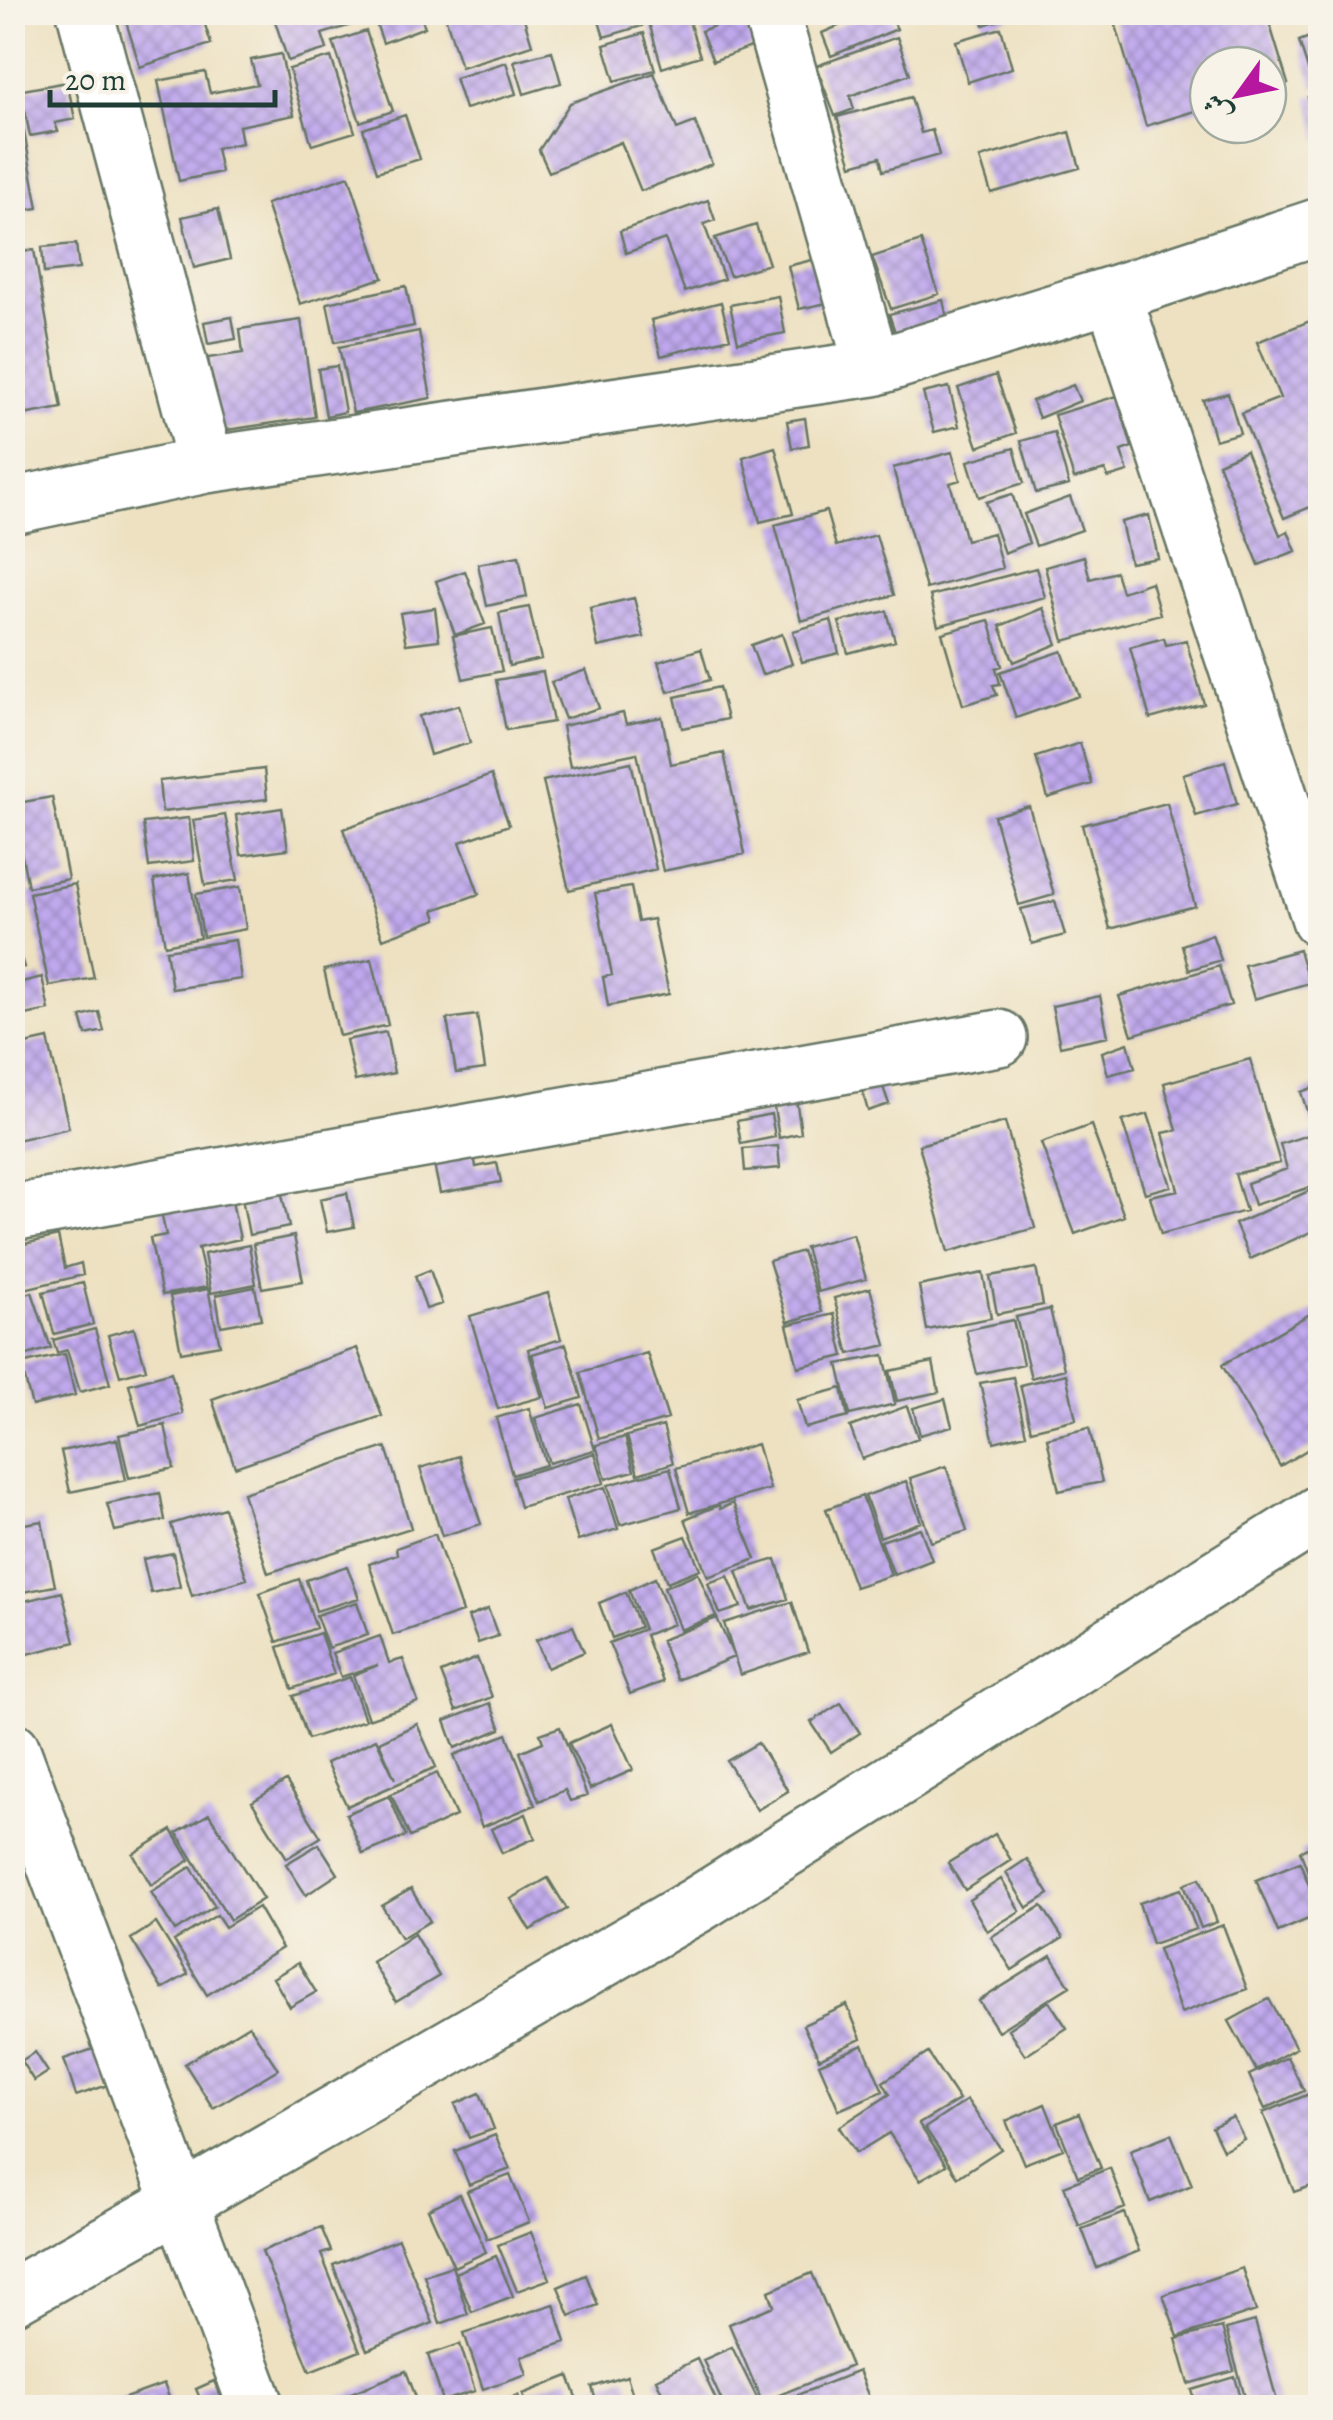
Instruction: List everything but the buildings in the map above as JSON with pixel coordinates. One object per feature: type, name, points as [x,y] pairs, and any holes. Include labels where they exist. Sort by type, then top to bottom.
[{"type":"street","points":[[85,12],[206,465]]},
{"type":"street","points":[[771,12],[872,368]]},
{"type":"street","points":[[12,506],[206,465],[872,368],[1320,226]]},
{"type":"street","points":[[1113,294],[1320,919]]},
{"type":"street","points":[[12,1213],[999,1038]]},
{"type":"street","points":[[12,2296],[179,2204],[696,1905],[1320,1513]]},
{"type":"street","points":[[1320,1533],[1320,1558]]},
{"type":"street","points":[[12,1750],[256,2408]]}]
